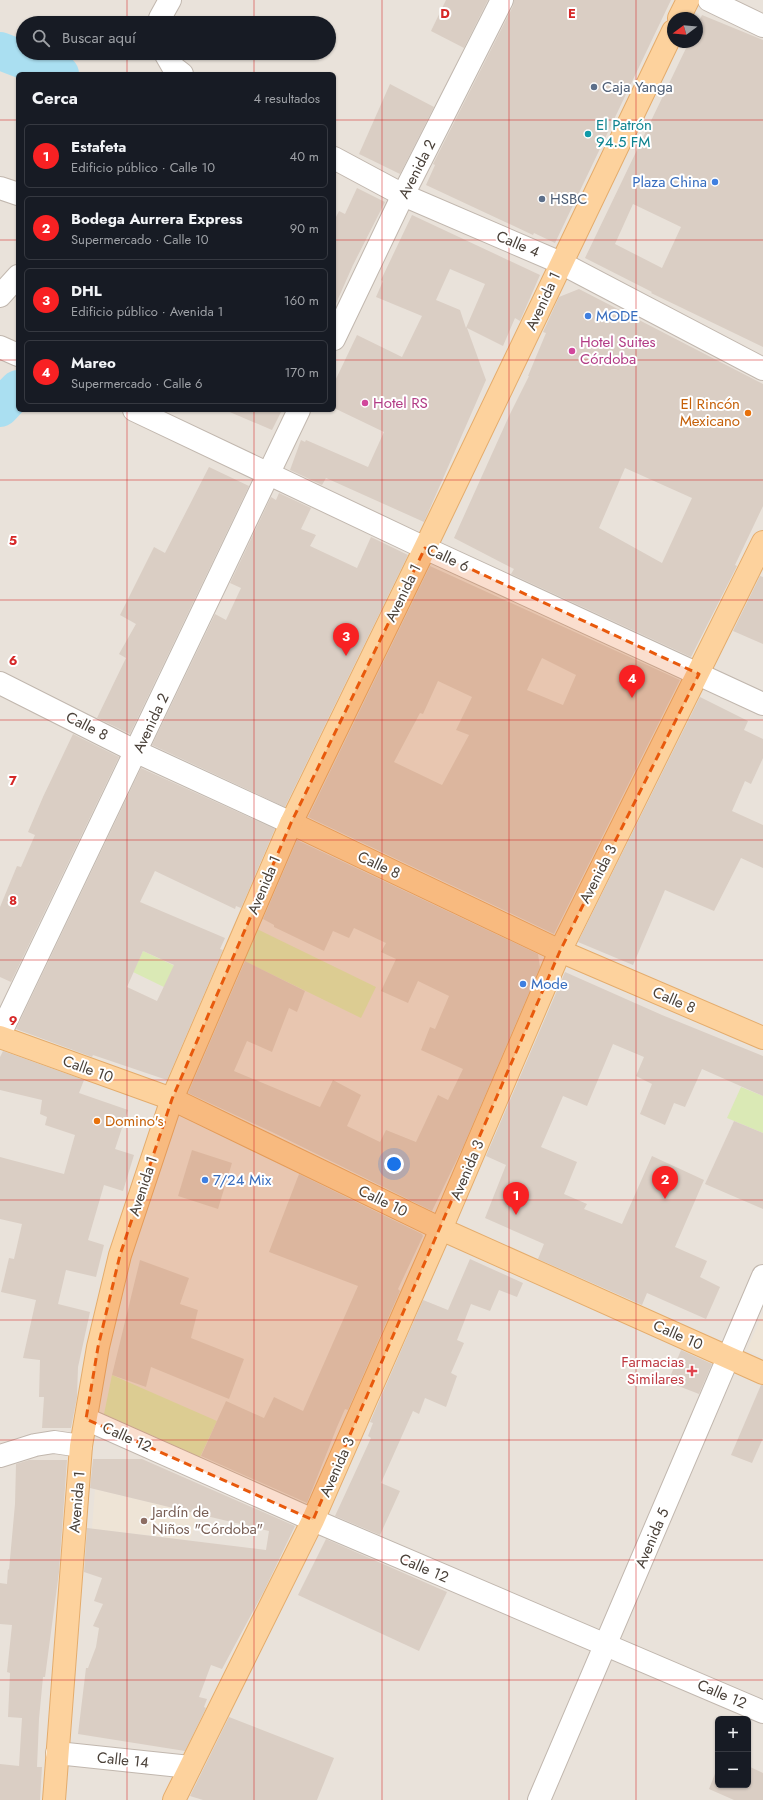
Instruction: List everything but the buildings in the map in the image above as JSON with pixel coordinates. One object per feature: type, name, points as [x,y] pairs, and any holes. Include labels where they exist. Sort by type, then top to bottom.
[{"type":"main road","points":[[683,12],[688,0]]},
{"type":"main road","name":"Avenida 1","points":[[54,1800],[81,1446],[98,1347],[120,1255],[172,1099],[290,823],[425,548],[667,43]]},
{"type":"main road","name":"Avenida 3","points":[[174,1800],[313,1520],[441,1229],[560,951],[699,674],[763,542]]},
{"type":"main road","name":"Calle 8","points":[[290,823],[560,951],[763,1038]]},
{"type":"main road","name":"Calle 10","points":[[0,1038],[172,1099],[441,1229],[763,1374]]},
{"type":"street","points":[[161,16],[170,0]]},
{"type":"street","name":"Avenida 2","points":[[336,335],[403,195],[502,0]]},
{"type":"street","points":[[709,0],[763,26]]},
{"type":"street","points":[[169,60],[173,67],[179,72]]},
{"type":"street","name":"Calle 4","points":[[336,159],[403,195],[561,263],[763,369]]},
{"type":"street","points":[[0,188],[16,193]]},
{"type":"street","points":[[0,296],[16,278]]},
{"type":"street","points":[[0,347],[16,354]]},
{"type":"street","name":"Calle 6","points":[[138,412],[425,548],[763,704]]},
{"type":"street","name":"Avenida 2","points":[[0,1034],[137,752],[268,474],[299,412]]},
{"type":"street","name":"Calle 8","points":[[0,683],[137,752],[290,823]]},
{"type":"street","name":"Avenida 5","points":[[540,1800],[763,1276]]},
{"type":"street","name":"Calle 12","points":[[86,1419],[313,1520],[763,1712]]},
{"type":"street","name":"Calle 12","points":[[0,1456],[35,1445],[54,1442],[81,1446]]},
{"type":"street","name":"Calle 14","points":[[57,1753],[190,1767]]},
{"type":"highlighted area","points":[[425,548],[699,674],[560,951],[313,1520],[86,1419],[98,1347],[120,1255],[172,1099],[291,823]]},
{"type":"shaded area","points":[[0,0],[763,0],[763,1800],[0,1800]]},
{"type":"shaded area","points":[[763,1313],[763,1358],[747,1350]]},
{"type":"shaded area","name":"Jardín de Niños \"Córdoba\"","points":[[95,1489],[198,1514],[190,1540],[92,1529]]},
{"type":"green space","points":[[257,929],[376,987],[361,1018],[242,960]]},
{"type":"green space","points":[[143,951],[207,981],[197,1003],[133,972]]},
{"type":"green space","points":[[741,1087],[763,1096],[763,1133],[727,1118]]},
{"type":"green space","points":[[112,1375],[217,1421],[200,1457],[104,1414]]},
{"type":"waterway","points":[[0,51],[16,57]]},
{"type":"waterway","points":[[23,60],[55,72]]},
{"type":"waterway","points":[[0,408],[16,391]]},
{"type":"place","name":"Caja Yanga","points":[[594,87]]},
{"type":"place","name":"El Patrón 94.5 FM","points":[[588,134]]},
{"type":"place","name":"Plaza China","points":[[715,182]]},
{"type":"place","name":"HSBC","points":[[542,199]]},
{"type":"place","name":"MODE","points":[[588,316]]},
{"type":"place","name":"Hotel Suites Córdoba","points":[[572,351]]},
{"type":"place","name":"Hotel RS","points":[[365,403]]},
{"type":"place","name":"El Rincón Mexicano","points":[[748,413]]},
{"type":"place","name":"DHL","points":[[346,656]]},
{"type":"place","name":"Mareo","points":[[632,698]]},
{"type":"place","name":"Mode","points":[[523,984]]},
{"type":"place","name":"Domino's","points":[[97,1121]]},
{"type":"place","name":"7/24 Mix","points":[[205,1180]]},
{"type":"place","name":"Bodega Aurrera Express","points":[[665,1199]]},
{"type":"place","name":"Estafeta","points":[[516,1215]]},
{"type":"place","name":"Farmacias Similares","points":[[692,1371]]},
{"type":"place","name":"Jardín de Niños \"Córdoba\"","points":[[144,1521]]}]
